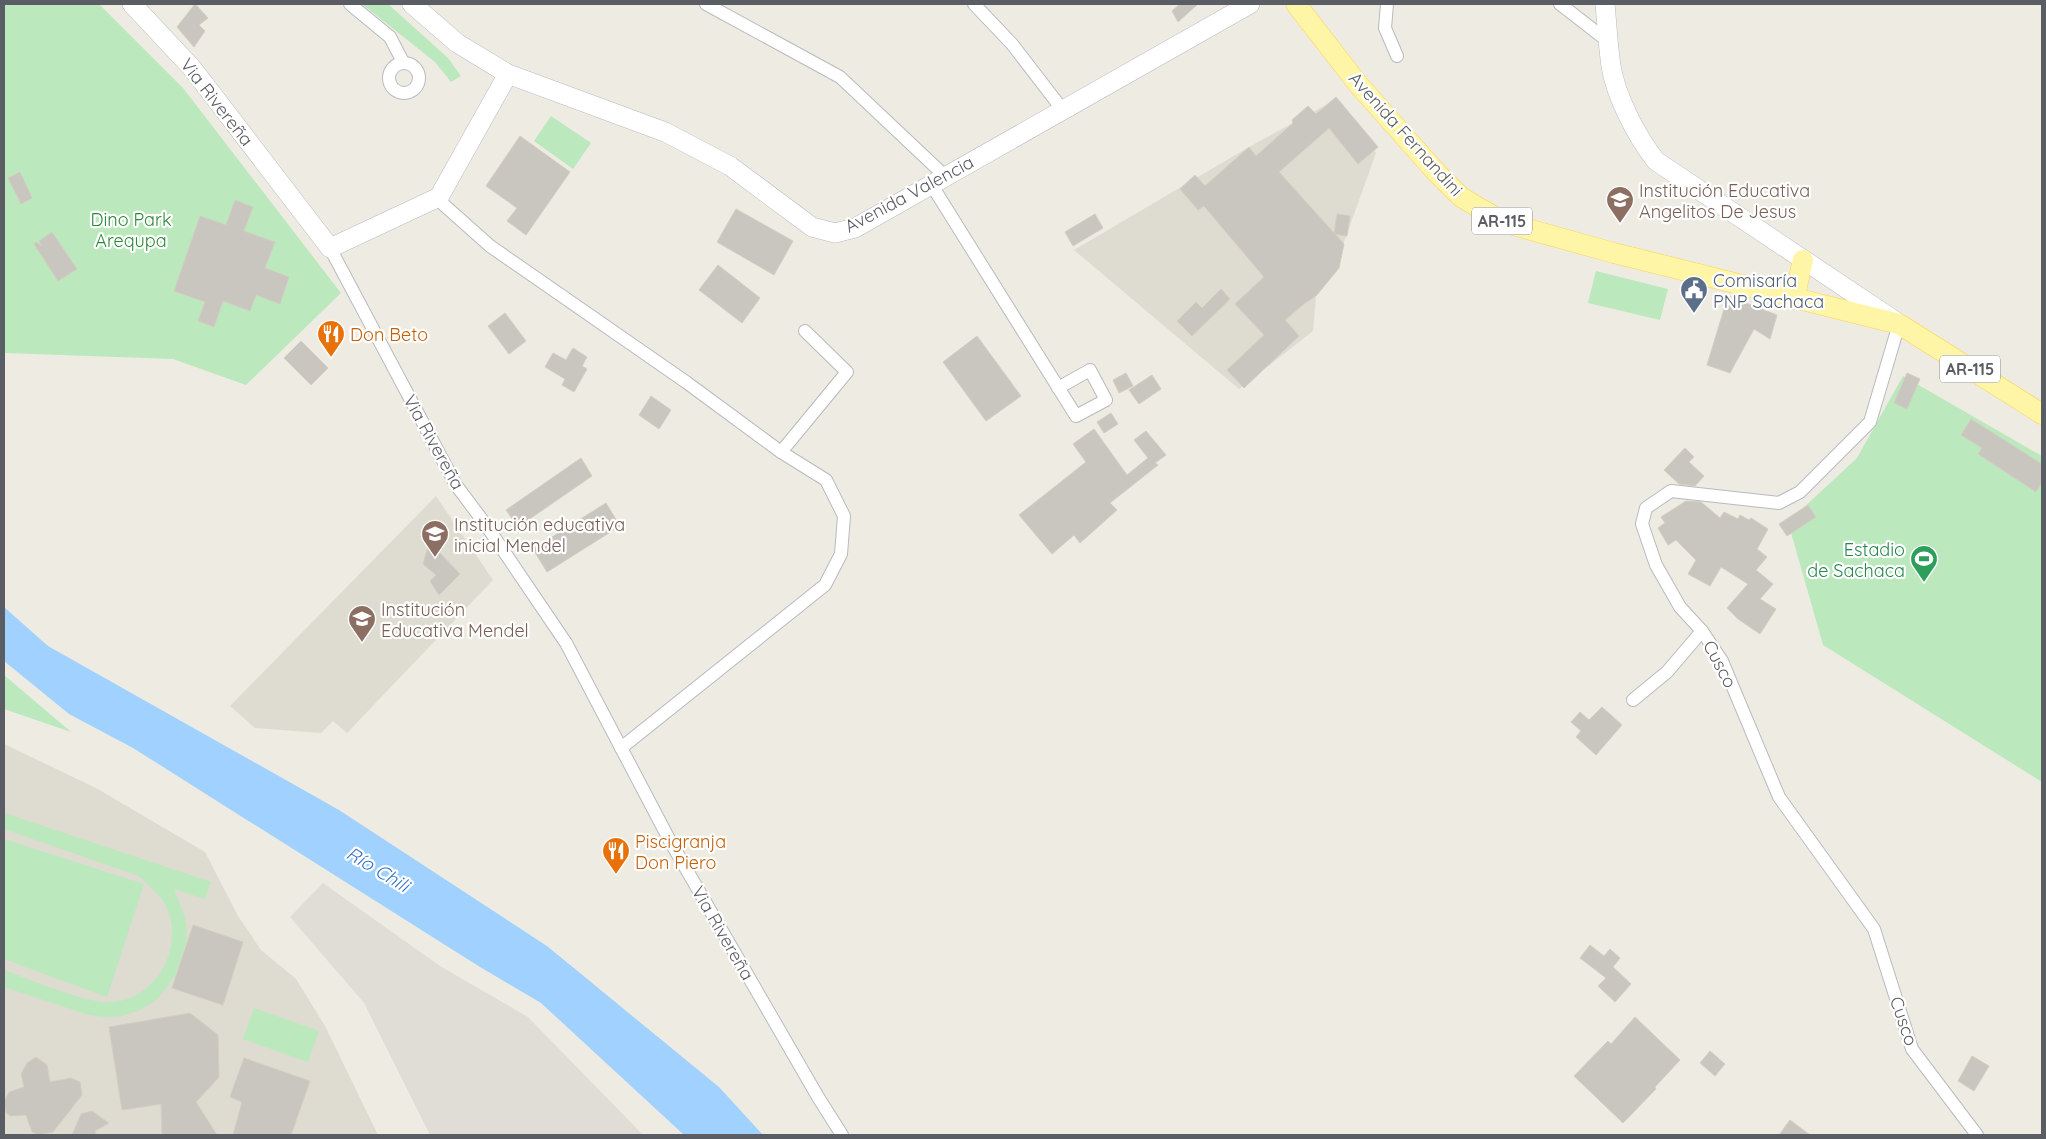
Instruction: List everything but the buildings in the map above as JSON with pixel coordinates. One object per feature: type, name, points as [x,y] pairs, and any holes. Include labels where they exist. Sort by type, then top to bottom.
[{"type":"main road","name":"Avenida Fernandini","points":[[1296,4],[1358,84],[1436,172],[1461,197],[1480,209],[1506,223],[1614,254],[1899,324],[2042,414]]},
{"type":"main road","points":[[1794,299],[1803,260]]},
{"type":"street","name":"Via Rivereña","points":[[132,4],[192,68],[330,248],[456,485],[566,643],[675,849],[818,1097],[842,1135]]},
{"type":"street","points":[[350,4],[390,38],[403,62]]},
{"type":"street","name":"Avenida Valencia","points":[[412,4],[457,42],[508,74],[665,132],[730,166],[812,227],[835,233],[855,228],[1250,4]]},
{"type":"street","points":[[706,4],[840,77],[938,180],[1058,388]]},
{"type":"street","points":[[974,4],[1012,44],[1062,109]]},
{"type":"street","points":[[1387,4],[1385,28],[1397,56]]},
{"type":"street","points":[[1560,4],[1609,42]]},
{"type":"street","points":[[1605,4],[1611,68],[1617,88],[1644,146],[1656,161],[1899,324]]},
{"type":"street","points":[[330,248],[440,197],[508,74]]},
{"type":"street","points":[[440,197],[444,206],[490,246],[678,376],[781,452],[826,480],[844,516],[841,554],[825,585],[621,748]]},
{"type":"street","name":"Cusco","points":[[1899,324],[1870,422],[1800,492],[1779,503],[1671,491],[1646,508],[1642,524],[1656,565],[1680,607],[1702,630],[1722,661],[1779,797],[1874,929],[1912,1049],[1977,1135]]},
{"type":"street","points":[[781,452],[847,372],[806,331]]},
{"type":"street","points":[[1633,700],[1667,672],[1702,630]]},
{"type":"shaded area","points":[[1333,101],[1376,153],[1343,245],[1339,268],[1316,296],[1313,331],[1239,389],[1074,250],[1249,147]]},
{"type":"shaded area","name":"Institución Educativa Mendel","points":[[436,496],[493,580],[347,733],[333,721],[321,733],[255,728],[230,706]]},
{"type":"shaded area","points":[[4,744],[96,788],[205,852],[238,916],[261,950],[296,979],[325,1026],[378,1135],[4,1135]]},
{"type":"shaded area","points":[[323,883],[440,966],[528,1017],[643,1135],[430,1135],[364,1003],[290,917]]},
{"type":"green space","name":"Dino Park Arequpa","points":[[4,4],[99,4],[183,88],[341,293],[246,385],[173,359],[4,353]]},
{"type":"green space","points":[[362,4],[388,4],[448,58],[461,76],[451,82],[435,62]]},
{"type":"green space","points":[[551,116],[591,143],[573,169],[534,141]]},
{"type":"green space","points":[[1596,271],[1668,289],[1660,320],[1588,303]]},
{"type":"green space","name":"Estadio de Sachaca","points":[[1903,376],[2042,456],[2042,782],[1823,645],[1788,522],[1857,458]]},
{"type":"green space","points":[[4,675],[71,732],[4,709]]},
{"type":"green space","points":[[4,813],[211,882],[205,899],[174,889],[186,922],[187,939],[175,976],[155,1001],[140,1010],[122,1016],[105,1017],[89,1015],[4,987],[4,970],[89,1000],[113,1002],[129,998],[143,991],[155,980],[164,967],[170,952],[172,936],[171,920],[165,904],[139,876],[4,829]]},
{"type":"green space","points":[[4,839],[144,884],[107,997],[4,959]]},
{"type":"green space","points":[[254,1008],[319,1031],[308,1062],[243,1039]]},
{"type":"water","name":"Río Chili","points":[[4,607],[48,646],[339,810],[547,946],[719,1087],[763,1135],[684,1135],[541,1003],[480,967],[133,748],[69,714],[4,661]]},
{"type":"place","name":"Institución Educativa Angelitos De Jesus","points":[[1620,224]]},
{"type":"place","name":"Comisaría PNP Sachaca","points":[[1694,314]]},
{"type":"place","name":"Don Beto","points":[[331,358]]},
{"type":"place","name":"Institución educativa inicial Mendel","points":[[435,558]]},
{"type":"place","name":"Estadio de Sachaca","points":[[1924,583]]},
{"type":"place","name":"Institución Educativa Mendel","points":[[362,643]]},
{"type":"place","name":"Piscigranja Don Piero","points":[[616,875]]}]
